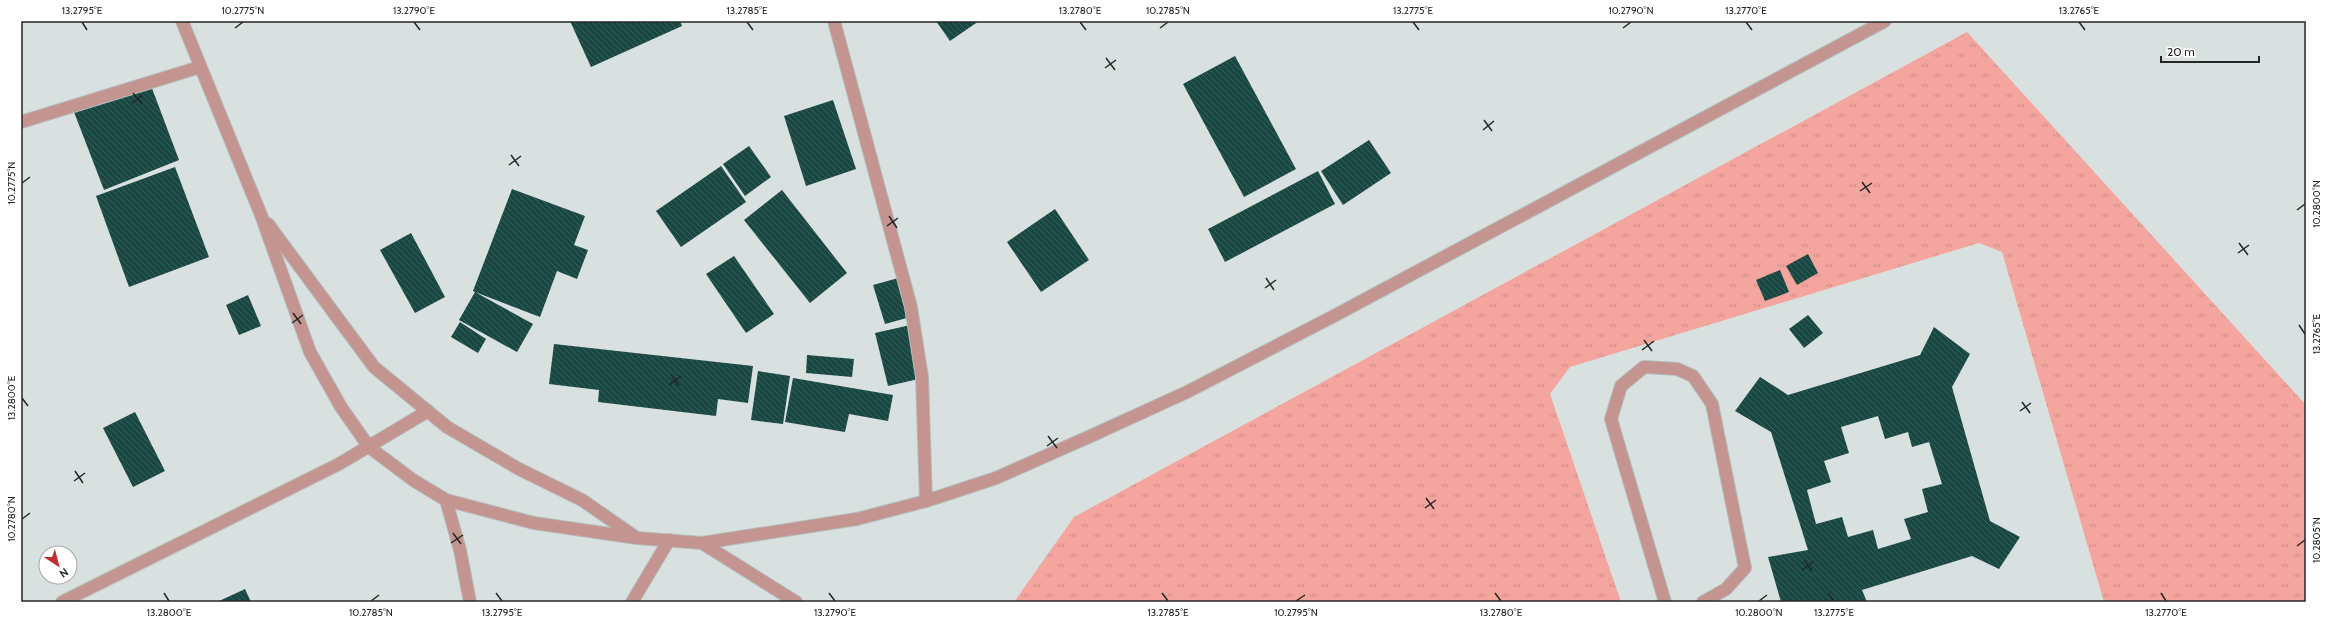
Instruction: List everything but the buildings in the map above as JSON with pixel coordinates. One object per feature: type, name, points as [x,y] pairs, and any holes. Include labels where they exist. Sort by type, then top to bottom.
[{"type":"street","points":[[182,21],[261,216],[310,352],[341,407],[369,447],[413,480],[446,500],[534,523],[637,538],[702,543],[857,519],[926,501],[996,478],[1187,392],[1488,235],[1885,21]]},
{"type":"street","points":[[834,21],[911,307],[922,377],[926,501]]},
{"type":"street","points":[[21,122],[200,68]]},
{"type":"street","points":[[261,216],[374,366],[447,426],[519,469],[582,500],[637,538]]},
{"type":"street","points":[[1665,602],[1611,419],[1621,386],[1644,367],[1677,369],[1693,376],[1712,404],[1745,568],[1726,589],[1703,602]]},
{"type":"street","points":[[62,602],[369,447],[428,411]]},
{"type":"street","points":[[446,500],[460,550],[470,602]]},
{"type":"street","points":[[632,602],[668,540]]},
{"type":"street","points":[[702,543],[796,602]]},
{"type":"green space","points":[[1967,32],[2306,405],[2306,602],[2104,602],[2002,252],[1979,243],[1570,367],[1550,394],[1621,602],[1014,602],[1074,517]]}]
